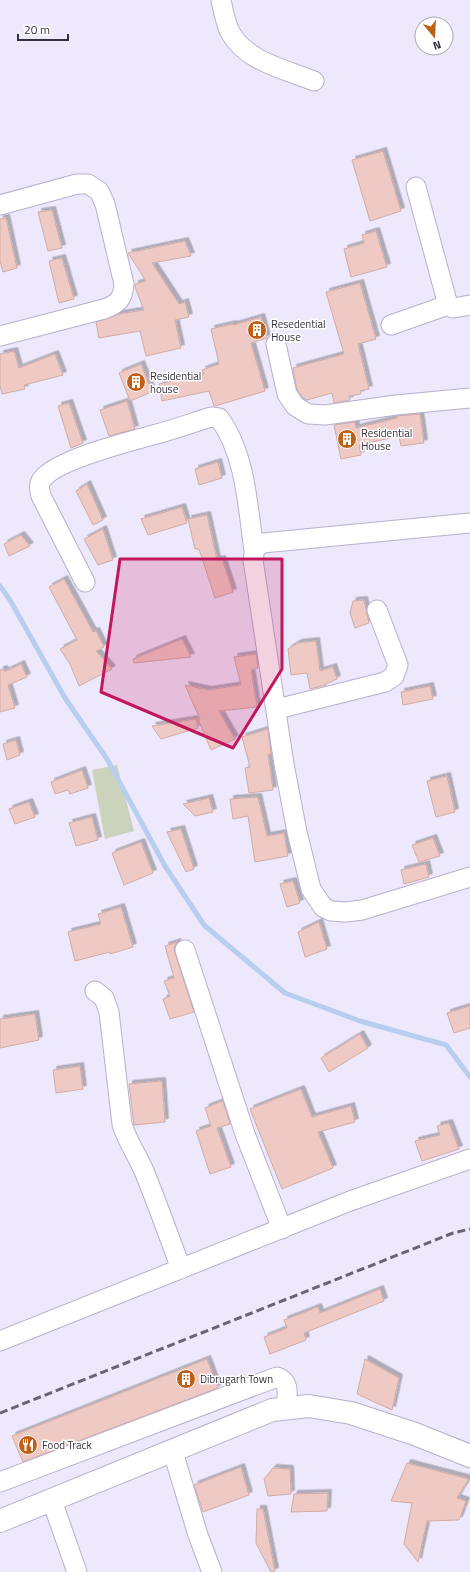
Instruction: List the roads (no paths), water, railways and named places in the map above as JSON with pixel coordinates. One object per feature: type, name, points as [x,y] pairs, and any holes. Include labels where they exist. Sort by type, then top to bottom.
[{"type":"main road","points":[[0,1522],[272,1410],[286,1408],[309,1406],[351,1413],[415,1434],[470,1456]]},
{"type":"street","points":[[221,0],[225,18],[230,30],[242,48],[256,57],[314,81]]},
{"type":"street","points":[[0,205],[77,184],[88,184],[99,191],[105,204],[124,284],[124,293],[114,305],[104,309],[0,336]]},
{"type":"street","points":[[416,187],[448,305],[453,308],[470,305]]},
{"type":"street","points":[[391,325],[448,305]]},
{"type":"street","points":[[276,344],[287,394],[295,406],[308,414],[325,415],[396,405],[470,398]]},
{"type":"street","points":[[85,582],[41,496],[39,488],[41,481],[49,473],[63,465],[107,447],[154,435],[211,417],[219,418],[226,427],[232,440],[240,465],[284,764],[297,832],[311,889],[323,907],[331,911],[346,912],[362,910],[470,877]]},
{"type":"street","points":[[254,552],[255,548],[263,543],[470,523]]},
{"type":"street","points":[[277,709],[379,684],[394,676],[398,665],[377,610]]},
{"type":"street","points":[[185,950],[245,1134],[282,1229]]},
{"type":"street","points":[[95,991],[104,998],[109,1012],[122,1124],[126,1137],[145,1175],[182,1269]]},
{"type":"street","points":[[0,1341],[350,1201],[470,1160]]},
{"type":"street","points":[[0,1482],[277,1377],[282,1379],[288,1387],[286,1408]]},
{"type":"street","points":[[173,1452],[198,1535],[212,1572]]},
{"type":"street","points":[[52,1501],[77,1572]]},
{"type":"waterway","points":[[0,586],[10,600],[65,698],[107,759],[165,866],[204,925],[285,993],[360,1021],[446,1045],[470,1077]]},
{"type":"railway","points":[[0,1413],[453,1233],[470,1229]]},
{"type":"place","name":"Resedential House","points":[[257,330]]},
{"type":"place","name":"Residential house","points":[[136,382]]},
{"type":"place","name":"Residential House","points":[[347,439]]},
{"type":"place","name":"Dibrugarh Town","points":[[186,1379]]},
{"type":"place","name":"Food Track","points":[[28,1445]]}]
